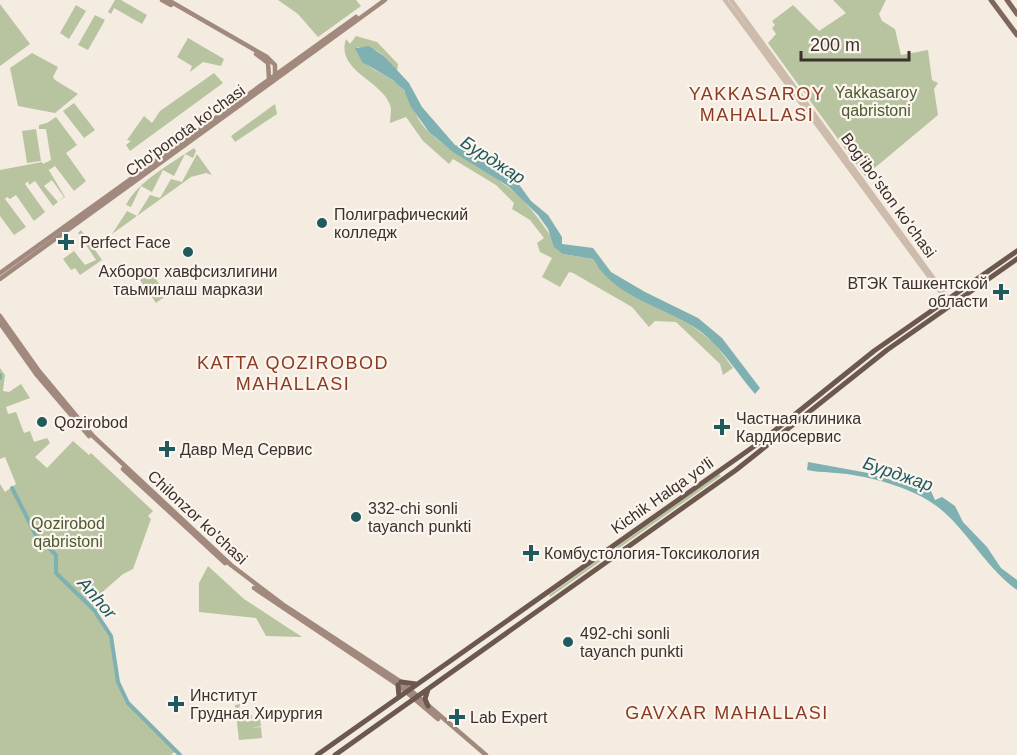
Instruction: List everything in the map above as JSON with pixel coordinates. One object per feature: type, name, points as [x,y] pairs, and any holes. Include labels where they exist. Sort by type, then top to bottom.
[{"type":"highway","name":"Kichik Halqa yo'li","points":[[317,755],[723,469],[837,380],[1017,251]]},
{"type":"highway","name":"Kichik Halqa yo'li","points":[[334,755],[728,476],[948,300],[1017,259]]},
{"type":"highway","points":[[837,380],[841,386]]},
{"type":"highway","points":[[723,469],[728,476]]},
{"type":"highway","points":[[542,597],[547,604]]},
{"type":"highway","points":[[398,698],[399,684],[417,684]]},
{"type":"highway","points":[[428,689],[425,699],[428,706]]},
{"type":"main road","points":[[162,0],[267,61],[287,69]]},
{"type":"main road","points":[[168,0],[263,55],[274,64],[275,74],[270,80]]},
{"type":"main road","name":"Cho'ponota ko'chasi","points":[[0,279],[380,0]]},
{"type":"main road","name":"Cho'ponota ko'chasi","points":[[347,25],[385,0]]},
{"type":"main road","points":[[992,0],[1017,35]]},
{"type":"main road","points":[[1007,0],[1017,14]]},
{"type":"main road","points":[[267,61],[270,80]]},
{"type":"main road","name":"Cho'ponota ko'chasi","points":[[275,74],[287,69]]},
{"type":"main road","name":"Cho'ponota ko'chasi","points":[[0,273],[63,231]]},
{"type":"main road","name":"Chilonzor ko'chasi","points":[[0,316],[78,420],[176,516]]},
{"type":"main road","name":"Chilonzor ko'chasi","points":[[0,323],[36,374],[81,428],[250,585],[416,697]]},
{"type":"main road","points":[[416,697],[484,755]]},
{"type":"main road","points":[[416,697],[433,714],[484,755]]},
{"type":"street","name":"Bogʻiboʻston koʻchasi","points":[[725,0],[948,300]]},
{"type":"street","name":"Bogʻiboʻston koʻchasi","points":[[730,0],[948,300]]},
{"type":"green space","points":[[115,0],[121,0],[147,15],[142,24],[114,8],[111,14],[108,12]]},
{"type":"green space","points":[[278,0],[356,0],[361,6],[318,37],[298,14]]},
{"type":"green space","name":"Yakkasaroy qabristoni","points":[[833,0],[886,0],[879,14],[882,21],[895,29],[901,55],[928,50],[932,80],[938,83],[934,89],[938,115],[865,176],[768,43],[776,34],[772,28],[775,25],[772,21],[793,5],[819,31],[846,13]]},
{"type":"green space","points":[[0,4],[30,44],[0,66]]},
{"type":"green space","points":[[76,5],[86,11],[69,39],[60,33]]},
{"type":"green space","points":[[95,15],[105,20],[88,50],[78,45]]},
{"type":"green space","points":[[356,36],[377,42],[398,64],[397,71],[376,50],[357,47],[359,55],[368,66],[402,88],[425,128],[444,145],[498,179],[517,194],[538,218],[563,254],[593,259],[597,266],[651,304],[678,316],[715,344],[733,368],[723,375],[720,364],[676,322],[655,321],[649,327],[632,307],[573,273],[569,272],[560,287],[542,277],[552,258],[540,252],[537,243],[544,238],[530,220],[512,209],[514,203],[496,185],[453,159],[449,164],[423,141],[406,117],[390,123],[391,108],[387,99],[348,60],[345,50],[346,39],[350,44]]},
{"type":"green space","points":[[188,38],[224,59],[221,66],[203,62],[190,72],[192,66],[177,57]]},
{"type":"green space","points":[[32,53],[58,67],[53,77],[55,80],[78,94],[55,113],[18,106],[10,68]]},
{"type":"green space","points":[[214,73],[223,83],[130,151],[126,145],[131,141],[127,140],[144,116],[152,123],[160,111]]},
{"type":"green space","points":[[74,103],[95,130],[84,138],[63,111]]},
{"type":"green space","points":[[275,104],[277,114],[235,142],[231,136]]},
{"type":"green space","points":[[56,117],[77,145],[66,153],[86,181],[74,191],[55,166],[49,170],[47,167],[65,197],[59,201],[64,197],[52,180],[44,186],[58,202],[53,206],[35,181],[29,185],[28,181],[25,184],[45,212],[34,221],[16,195],[10,199],[7,197],[5,199],[26,227],[14,235],[0,216],[0,170],[42,162],[43,164],[51,160],[46,129],[39,129],[39,125]]},
{"type":"green space","points":[[36,129],[41,161],[27,163],[22,131]]},
{"type":"green space","points":[[194,148],[196,151],[193,158],[185,154]]},
{"type":"green space","points":[[185,154],[174,176],[163,170],[152,192],[141,186],[131,207],[126,205],[138,188]]},
{"type":"green space","points":[[197,154],[212,175],[206,173],[191,177],[137,216],[150,195],[160,198],[171,179],[182,182]]},
{"type":"green space","points":[[127,211],[137,216],[112,234]]},
{"type":"green space","points":[[81,230],[102,260],[80,275],[75,268],[71,270],[63,259],[74,251],[85,265],[96,260],[78,233]]},
{"type":"green space","points":[[151,272],[167,295],[156,303],[140,280]]},
{"type":"green space","name":"Qozirobod qabristoni","points":[[0,368],[5,375],[3,391],[9,392],[21,384],[30,398],[6,407],[8,414],[16,412],[24,433],[30,431],[34,442],[47,438],[50,443],[35,457],[47,468],[73,441],[89,455],[91,453],[153,511],[148,516],[151,519],[133,569],[123,574],[91,602],[98,610],[93,614],[96,614],[113,640],[118,682],[123,696],[176,751],[171,755],[0,755],[0,484],[5,492],[16,484],[5,457],[0,459]]},
{"type":"green space","points":[[719,474],[721,476],[550,597],[549,595]]},
{"type":"green space","points":[[208,566],[244,599],[302,637],[266,636],[256,618],[199,612],[199,583]]},
{"type":"green space","points":[[241,704],[239,707],[242,716],[252,715],[252,719],[245,717],[246,722],[260,719],[261,726],[252,728],[261,727],[262,738],[239,740],[235,705]]},
{"type":"water","name":"Бурджар","points":[[369,46],[384,56],[409,83],[422,107],[455,145],[473,150],[515,179],[531,201],[548,215],[562,237],[562,244],[593,248],[611,272],[698,318],[722,338],[760,388],[755,394],[722,353],[700,331],[627,293],[602,273],[593,259],[563,254],[554,247],[548,229],[538,215],[508,186],[453,152],[429,132],[411,107],[404,90],[393,80],[362,62],[355,48]]},
{"type":"water","name":"Бурджар","points":[[808,462],[868,473],[905,484],[913,482],[930,489],[935,500],[942,497],[955,506],[963,522],[987,547],[1001,568],[1017,580],[1017,590],[988,563],[945,513],[926,499],[877,480],[807,470]]},
{"type":"waterway","name":"Anhor","points":[[12,488],[36,535],[56,555],[56,573],[94,610],[111,636],[118,682],[128,703],[180,755]]},
{"type":"place","name":"Полиграфический колледж","points":[[322,223]]},
{"type":"place","name":"Perfect Face","points":[[66,242]]},
{"type":"place","name":"Ахборот хавфсизлигини таьминлаш маркази","points":[[188,252]]},
{"type":"place","name":"ВТЭК Ташкентской области","points":[[1001,292]]},
{"type":"place","name":"Qozirobod","points":[[42,422]]},
{"type":"place","name":"Частная клиника Кардиосервис","points":[[722,427]]},
{"type":"place","name":"Давр Мед Сервис","points":[[167,449]]},
{"type":"place","name":"332-chi sonli tayanch punkti","points":[[356,517]]},
{"type":"place","name":"Комбустология-Токсикология","points":[[531,553]]},
{"type":"place","name":"492-chi sonli tayanch punkti","points":[[568,642]]},
{"type":"place","name":"Институт Грудная Хирургия","points":[[176,704]]},
{"type":"place","name":"Lab Expert","points":[[457,717]]},
{"type":"district","name":"YAKKASAROY MAHALLASI","points":[[757,104]]},
{"type":"district","name":"KATTA QOZIROBOD MAHALLASI","points":[[293,373]]},
{"type":"district","name":"GAVXAR MAHALLASI","points":[[727,713]]}]
